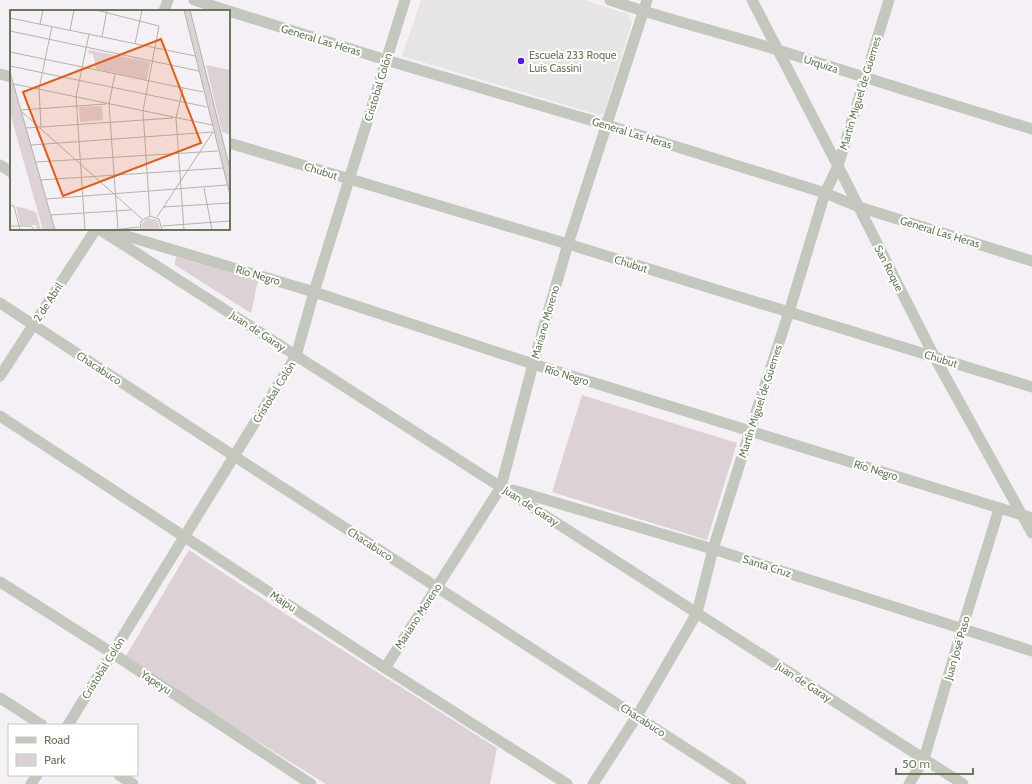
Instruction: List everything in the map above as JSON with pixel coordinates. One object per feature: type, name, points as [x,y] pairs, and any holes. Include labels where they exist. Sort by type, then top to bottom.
[{"type":"street","points":[[164,10],[168,0]]},
{"type":"street","name":"General Las Heras","points":[[194,0],[226,10]]},
{"type":"street","name":"Cristobal Colón","points":[[69,724],[296,356],[314,292],[405,0]]},
{"type":"street","name":"Urquiza","points":[[610,0],[1032,129]]},
{"type":"street","name":"Mariano Moreno","points":[[385,668],[501,487],[533,364],[568,244],[647,0]]},
{"type":"street","name":"San Roque","points":[[752,0],[935,358],[1028,517],[1032,533]]},
{"type":"street","name":"Martín Miguel de Güemes","points":[[593,784],[637,716],[697,613],[713,549],[826,193],[838,166],[889,0]]},
{"type":"street","name":"General Las Heras","points":[[230,11],[826,193],[858,207],[1032,261]]},
{"type":"street","points":[[0,74],[10,77]]},
{"type":"street","name":"Chubut","points":[[230,143],[568,244],[1032,387]]},
{"type":"street","points":[[0,165],[10,171]]},
{"type":"street","name":"2 de Abril","points":[[0,376],[95,230]]},
{"type":"street","name":"Juan de Garay","points":[[102,230],[963,784]]},
{"type":"street","name":"Río Negro","points":[[103,230],[314,292],[533,364],[1028,517]]},
{"type":"street","name":"Chacabuco","points":[[0,303],[741,784]]},
{"type":"street","name":"Maipu","points":[[0,416],[385,668],[567,784]]},
{"type":"street","name":"Santa Cruz","points":[[501,487],[713,549],[1032,651]]},
{"type":"street","name":"Juan José Paso","points":[[909,784],[924,759],[999,509]]},
{"type":"street","name":"Yapeyu","points":[[0,582],[112,653],[311,784]]},
{"type":"street","points":[[0,698],[40,724]]},
{"type":"street","points":[[121,776],[133,784]]},
{"type":"shaded area","name":"Escuela 233 Roque Luis Cassini","points":[[421,0],[584,0],[628,14],[632,22],[604,113],[599,115],[402,56]]},
{"type":"green space","points":[[177,257],[258,281],[251,313],[175,265],[175,260]]},
{"type":"green space","points":[[582,395],[737,443],[707,540],[552,492]]},
{"type":"green space","points":[[189,550],[284,613],[497,748],[490,784],[326,784],[216,716],[126,656]]},
{"type":"place","name":"Escuela 233 Roque Luis Cassini","points":[[521,61]]}]
